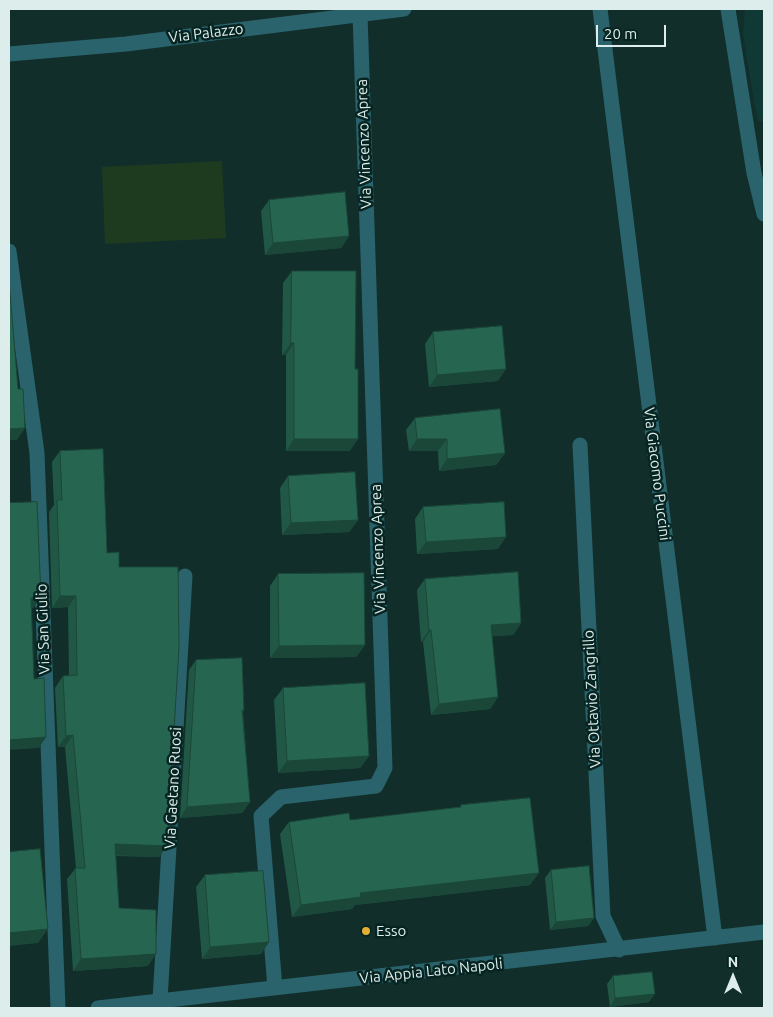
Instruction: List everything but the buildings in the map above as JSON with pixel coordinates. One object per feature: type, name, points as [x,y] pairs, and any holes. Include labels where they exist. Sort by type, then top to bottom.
[{"type":"street","name":"Via Palazzo","points":[[9,54],[126,44],[404,9]]},
{"type":"street","name":"Via Giacomo Puccini","points":[[600,9],[715,938]]},
{"type":"street","points":[[728,9],[754,173],[764,214]]},
{"type":"street","name":"Via Vincenzo Aprea","points":[[275,988],[261,816],[281,797],[376,786],[385,768],[360,14]]},
{"type":"street","name":"Via San Giulio","points":[[9,251],[36,453],[58,1008]]},
{"type":"street","name":"Via Ottavio Zangrillo","points":[[580,445],[603,916],[619,950]]},
{"type":"street","name":"Via Gaetano Ruosi","points":[[160,1000],[185,576]]},
{"type":"street","name":"Via Appia Lato Napoli","points":[[98,1008],[764,932]]},
{"type":"shaded area","points":[[745,9],[764,9],[764,121],[758,121],[754,102],[743,34]]},
{"type":"green space","points":[[222,161],[226,238],[105,244],[102,167]]},
{"type":"place","name":"Esso","points":[[366,931]]}]
